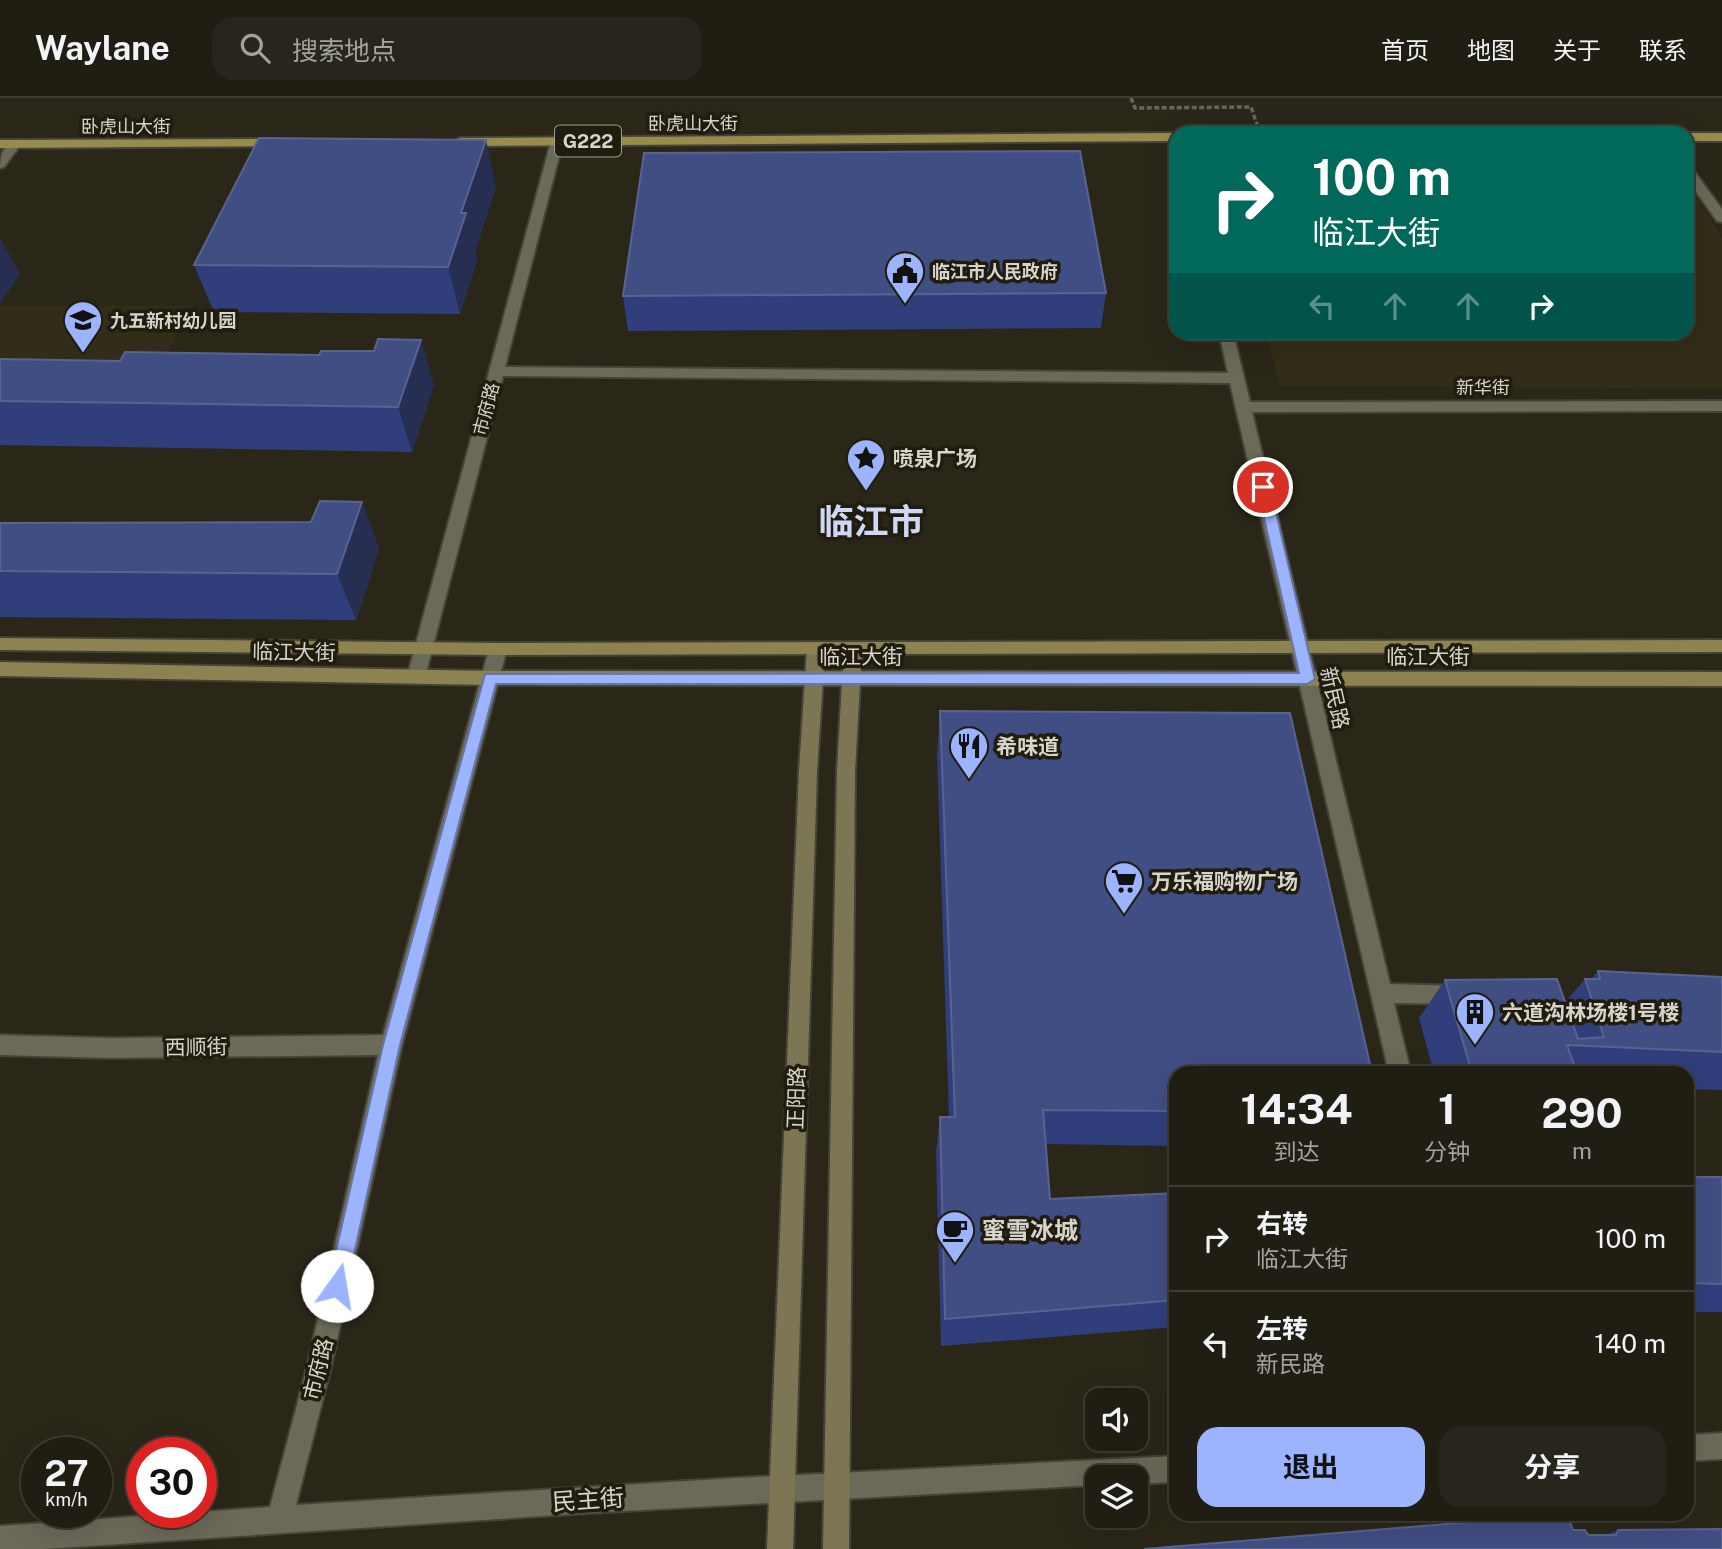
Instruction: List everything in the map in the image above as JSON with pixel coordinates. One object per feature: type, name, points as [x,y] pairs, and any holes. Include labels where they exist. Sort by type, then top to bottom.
[{"type":"highway","name":"卧虎山大街","points":[[446,142],[1169,137]]},
{"type":"highway","points":[[1694,137],[1722,137]]},
{"type":"highway","name":"卧虎山大街","points":[[0,144],[293,143]]},
{"type":"main road","name":"临江大街","points":[[0,643],[498,649],[1722,646]]},
{"type":"main road","name":"正阳路","points":[[780,1549],[816,648]]},
{"type":"main road","points":[[836,1549],[846,771],[853,648]]},
{"type":"main road","name":"临江大街","points":[[0,669],[490,678],[1722,679]]},
{"type":"street","name":"市府路","points":[[416,677],[557,141]]},
{"type":"street","points":[[0,164],[15,144]]},
{"type":"street","points":[[1694,180],[1722,218]]},
{"type":"street","name":"新民路","points":[[1228,340],[1398,1066]]},
{"type":"street","points":[[496,371],[1238,377]]},
{"type":"street","name":"新华街","points":[[1245,407],[1722,406]]},
{"type":"street","name":"市府路","points":[[280,1518],[319,1367],[391,1045],[498,649]]},
{"type":"street","points":[[1381,993],[1477,995]]},
{"type":"street","name":"西顺街","points":[[0,1045],[110,1048],[391,1045]]},
{"type":"street","points":[[1694,1448],[1722,1446]]},
{"type":"street","name":"民主街","points":[[0,1539],[280,1518],[837,1483],[1169,1469]]},
{"type":"path","points":[[1131,98],[1135,108],[1251,107],[1258,126]]},
{"type":"shaded area","points":[[1694,193],[1722,238],[1722,389],[1280,385],[1268,340],[1694,340]]},
{"type":"shaded area","name":"九五新村幼儿园","points":[[0,306],[190,306],[142,405],[0,403]]},
{"type":"building","points":[[259,138],[486,140],[461,213],[466,213],[448,267],[194,265]]},
{"type":"building","points":[[1080,151],[1106,293],[623,296],[644,153]]},
{"type":"building","points":[[378,339],[421,340],[398,407],[0,401],[0,359],[120,361],[125,352],[319,355],[321,351],[374,351]]},
{"type":"building","points":[[320,501],[362,502],[337,574],[0,571],[0,523],[311,522]]},
{"type":"building","name":"万乐福购物广场","points":[[940,711],[1290,713],[1370,1066],[1169,1066],[1169,1111],[1043,1110],[1050,1199],[1169,1193],[1169,1301],[945,1319],[940,1117],[955,1117]]},
{"type":"building","points":[[1598,971],[1722,977],[1722,1052],[1567,1045],[1574,1066],[1470,1066],[1445,980],[1557,979],[1578,1039],[1604,1037],[1585,979],[1600,979]]},
{"type":"building","points":[[1694,1177],[1722,1177],[1722,1284],[1694,1283]]},
{"type":"building","points":[[1482,1521],[1570,1521],[1573,1530],[1585,1530],[1588,1535],[1616,1535],[1618,1530],[1722,1529],[1722,1549],[1144,1549]]},
{"type":"place","name":"临江市人民政府","points":[[905,305]]},
{"type":"place","name":"九五新村幼儿园","points":[[83,354]]},
{"type":"place","name":"喷泉广场","points":[[866,492]]},
{"type":"place","name":"希味道","points":[[969,780]]},
{"type":"place","name":"万乐福购物广场","points":[[1124,915]]},
{"type":"place","name":"六道沟林场楼1号楼","points":[[1475,1046]]},
{"type":"place","name":"蜜雪冰城","points":[[955,1264]]},
{"type":"district","name":"临江市","points":[[871,521]]},
{"type":"route","points":[[337,1286],[391,1045],[490,678],[1307,679],[1263,487]]}]
